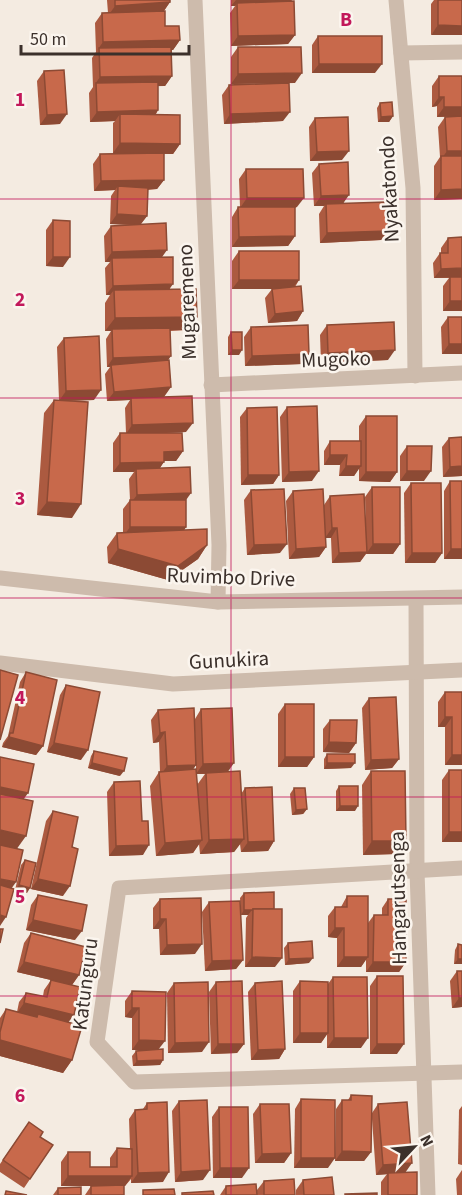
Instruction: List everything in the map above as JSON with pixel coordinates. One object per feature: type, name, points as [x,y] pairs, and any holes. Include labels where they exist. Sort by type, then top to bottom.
[{"type":"street","name":"Mugaremeno","points":[[195,0],[219,545],[218,602]]},
{"type":"street","name":"Nyakatondo","points":[[396,0],[413,188],[416,376]]},
{"type":"street","points":[[401,53],[462,52]]},
{"type":"street","name":"Mugoko","points":[[211,385],[462,374]]},
{"type":"street","name":"Ruvimbo Drive","points":[[0,578],[218,602],[462,597]]},
{"type":"street","name":"Hangarutsenga","points":[[416,599],[417,871],[428,1195]]},
{"type":"street","name":"Gunukira","points":[[0,663],[173,684],[462,670]]},
{"type":"street","points":[[417,871],[462,868]]},
{"type":"street","name":"Katunguru","points":[[417,871],[119,888],[97,1042],[134,1082],[423,1074]]},
{"type":"street","points":[[423,1074],[462,1072]]},
{"type":"building","points":[[115,0],[170,0],[170,2],[115,6]]},
{"type":"building","points":[[438,0],[462,0],[462,26],[438,25]]},
{"type":"building","points":[[294,1],[295,35],[238,36],[237,3]]},
{"type":"building","points":[[165,11],[165,26],[179,26],[180,40],[103,42],[102,13]]},
{"type":"building","points":[[318,36],[382,36],[382,64],[319,64]]},
{"type":"building","points":[[171,47],[172,76],[100,77],[99,48]]},
{"type":"building","points":[[238,47],[301,47],[302,73],[238,74]]},
{"type":"building","points":[[64,70],[67,114],[47,115],[44,71]]},
{"type":"building","points":[[439,76],[462,76],[462,107],[444,107],[444,97],[439,97]]},
{"type":"building","points":[[158,82],[158,110],[97,112],[96,83]]},
{"type":"building","points":[[289,83],[290,112],[230,114],[229,85]]},
{"type":"building","points":[[392,102],[393,116],[381,117],[380,103]]},
{"type":"building","points":[[120,114],[180,115],[180,144],[120,143]]},
{"type":"building","points":[[462,116],[462,151],[447,151],[445,117]]},
{"type":"building","points":[[348,117],[349,151],[317,152],[315,118]]},
{"type":"building","points":[[164,153],[164,180],[101,181],[100,154]]},
{"type":"building","points":[[441,156],[462,156],[462,189],[441,190]]},
{"type":"building","points":[[348,162],[349,195],[321,196],[319,164]]},
{"type":"building","points":[[246,169],[303,169],[304,198],[247,198]]},
{"type":"building","points":[[118,186],[148,188],[147,216],[117,214]]},
{"type":"building","points":[[386,202],[388,231],[327,233],[326,204]]},
{"type":"building","points":[[238,207],[295,207],[295,236],[239,237]]},
{"type":"building","points":[[53,220],[70,221],[70,257],[53,257]]},
{"type":"building","points":[[166,223],[167,250],[112,252],[111,226]]},
{"type":"building","points":[[462,237],[462,268],[441,269],[440,253],[448,253],[448,238]]},
{"type":"building","points":[[239,251],[299,251],[299,280],[239,280]]},
{"type":"building","points":[[173,257],[173,284],[113,286],[112,258]]},
{"type":"building","points":[[450,277],[462,277],[462,301],[450,301]]},
{"type":"building","points":[[301,286],[303,311],[275,314],[272,289]]},
{"type":"building","points":[[196,289],[197,317],[115,318],[114,290]]},
{"type":"building","points":[[448,317],[462,317],[462,344],[449,344]]},
{"type":"building","points":[[394,322],[395,350],[328,353],[327,325]]},
{"type":"building","points":[[308,325],[309,354],[252,356],[251,327]]},
{"type":"building","points":[[170,328],[171,356],[113,358],[112,329]]},
{"type":"building","points":[[231,332],[242,332],[242,350],[232,350]]},
{"type":"building","points":[[99,336],[101,390],[66,391],[64,338]]},
{"type":"building","points":[[169,360],[171,387],[114,392],[111,365]]},
{"type":"building","points":[[192,396],[193,423],[132,425],[131,398]]},
{"type":"building","points":[[54,400],[88,402],[81,504],[47,502]]},
{"type":"building","points":[[317,406],[319,471],[289,472],[287,407]]},
{"type":"building","points":[[277,407],[279,475],[248,475],[247,408]]},
{"type":"building","points":[[366,416],[397,416],[397,472],[366,472]]},
{"type":"building","points":[[120,433],[182,433],[183,451],[164,452],[164,462],[120,463]]},
{"type":"building","points":[[462,437],[462,466],[450,467],[449,438]]},
{"type":"building","points":[[330,441],[361,441],[361,466],[346,466],[347,455],[330,455]]},
{"type":"building","points":[[407,446],[432,446],[431,471],[407,471]]},
{"type":"building","points":[[190,467],[191,493],[137,495],[136,469]]},
{"type":"building","points":[[450,481],[462,481],[462,549],[451,549]]},
{"type":"building","points":[[411,483],[441,483],[442,553],[412,553]]},
{"type":"building","points":[[372,487],[400,487],[400,544],[373,544]]},
{"type":"building","points":[[284,489],[287,544],[254,545],[251,490]]},
{"type":"building","points":[[323,489],[326,547],[296,549],[293,491]]},
{"type":"building","points":[[364,494],[367,552],[339,553],[337,528],[332,528],[330,496]]},
{"type":"building","points":[[130,500],[186,500],[186,527],[130,527]]},
{"type":"building","points":[[207,529],[207,545],[178,566],[118,549],[117,533]]},
{"type":"building","points":[[0,670],[18,675],[0,740]]},
{"type":"building","points":[[26,672],[57,680],[43,746],[9,737],[10,733],[13,733]]},
{"type":"building","points":[[66,685],[100,692],[88,750],[54,743]]},
{"type":"building","points":[[445,692],[462,692],[462,755],[452,755],[452,717],[445,717]]},
{"type":"building","points":[[396,697],[399,759],[371,760],[369,698]]},
{"type":"building","points":[[285,704],[314,704],[314,757],[285,757]]},
{"type":"building","points":[[194,708],[196,765],[167,766],[165,732],[160,733],[158,710]]},
{"type":"building","points":[[232,708],[234,763],[203,764],[201,709]]},
{"type":"building","points":[[330,720],[357,720],[356,743],[329,742]]},
{"type":"building","points":[[94,751],[127,758],[124,771],[92,763]]},
{"type":"building","points":[[327,754],[355,754],[355,763],[327,763]]},
{"type":"building","points":[[0,757],[34,764],[28,793],[0,787]]},
{"type":"building","points":[[196,769],[202,840],[165,843],[159,772]]},
{"type":"building","points":[[449,770],[462,770],[462,832],[449,832]]},
{"type":"building","points":[[240,771],[244,839],[209,840],[206,773]]},
{"type":"building","points":[[371,771],[405,771],[406,841],[372,841]]},
{"type":"building","points":[[140,781],[142,821],[148,821],[149,845],[116,846],[114,782]]},
{"type":"building","points":[[339,786],[358,786],[358,806],[340,806]]},
{"type":"building","points":[[272,787],[274,841],[248,842],[245,788]]},
{"type":"building","points":[[294,788],[305,788],[307,809],[296,810]]},
{"type":"building","points":[[0,794],[33,801],[26,836],[0,830]]},
{"type":"building","points":[[53,811],[78,817],[72,847],[78,849],[70,886],[38,879]]},
{"type":"building","points":[[0,845],[23,850],[16,882],[0,879]]},
{"type":"building","points":[[25,860],[36,863],[30,888],[19,885]]},
{"type":"building","points":[[0,885],[14,889],[6,917],[0,915]]},
{"type":"building","points":[[274,892],[274,909],[244,910],[244,893]]},
{"type":"building","points":[[38,895],[87,905],[82,931],[33,920]]},
{"type":"building","points":[[347,896],[368,896],[368,957],[344,957],[344,928],[335,928],[335,907],[347,907]]},
{"type":"building","points":[[201,898],[202,944],[167,945],[166,919],[160,919],[160,899]]},
{"type":"building","points":[[388,899],[406,899],[406,962],[373,962],[374,915],[388,915]]},
{"type":"building","points":[[240,901],[243,960],[212,961],[209,902]]},
{"type":"building","points":[[253,909],[282,909],[282,958],[252,957]]},
{"type":"building","points":[[31,933],[86,947],[79,975],[24,962]]},
{"type":"building","points":[[312,941],[313,958],[289,959],[288,943]]},
{"type":"building","points":[[458,944],[462,945],[462,959],[458,959]]},
{"type":"building","points":[[457,971],[462,971],[462,998],[459,998]]},
{"type":"building","points":[[377,976],[403,976],[404,1044],[377,1044]]},
{"type":"building","points":[[333,977],[367,977],[368,1038],[334,1038]]},
{"type":"building","points":[[51,980],[80,987],[74,1015],[24,1003],[26,993],[47,997]]},
{"type":"building","points":[[242,981],[244,1044],[218,1044],[216,982]]},
{"type":"building","points":[[282,981],[285,1049],[258,1050],[255,983]]},
{"type":"building","points":[[300,981],[328,982],[328,1033],[300,1033]]},
{"type":"building","points":[[208,982],[209,1042],[175,1043],[174,983]]},
{"type":"building","points":[[132,991],[166,992],[165,1041],[139,1040],[139,1008],[132,1008]]},
{"type":"building","points":[[6,1009],[37,1017],[38,1014],[82,1026],[72,1060],[0,1040]]},
{"type":"building","points":[[163,1049],[163,1060],[137,1061],[136,1051]]},
{"type":"building","points":[[351,1095],[372,1096],[371,1152],[342,1151],[342,1100],[351,1100]]},
{"type":"building","points":[[301,1099],[335,1100],[335,1158],[301,1158]]},
{"type":"building","points":[[207,1100],[210,1170],[181,1172],[179,1101]]},
{"type":"building","points":[[167,1102],[169,1172],[138,1173],[135,1110],[147,1109],[147,1103]]},
{"type":"building","points":[[407,1102],[412,1163],[383,1165],[378,1104]]},
{"type":"building","points":[[260,1104],[289,1104],[291,1153],[262,1154]]},
{"type":"building","points":[[219,1107],[248,1107],[249,1168],[220,1168]]},
{"type":"building","points":[[29,1122],[43,1132],[40,1137],[53,1145],[30,1179],[3,1160]]},
{"type":"building","points":[[117,1148],[132,1149],[132,1176],[68,1176],[68,1152],[90,1152],[90,1167],[117,1167]]},
{"type":"building","points":[[417,1172],[417,1195],[388,1195],[388,1173]]},
{"type":"building","points":[[332,1177],[334,1195],[304,1195],[303,1180]]},
{"type":"building","points":[[294,1179],[295,1195],[264,1195],[264,1181]]},
{"type":"building","points":[[256,1184],[257,1195],[226,1195],[226,1186]]},
{"type":"building","points":[[124,1185],[124,1195],[91,1195],[91,1186]]},
{"type":"building","points":[[81,1187],[81,1195],[58,1195],[58,1188]]},
{"type":"building","points":[[174,1189],[175,1195],[143,1195],[143,1190]]},
{"type":"building","points":[[6,1191],[27,1195],[5,1195]]},
{"type":"building","points":[[213,1191],[214,1195],[182,1195],[182,1193]]},
{"type":"building","points":[[377,1193],[377,1195],[345,1195],[345,1194]]}]
